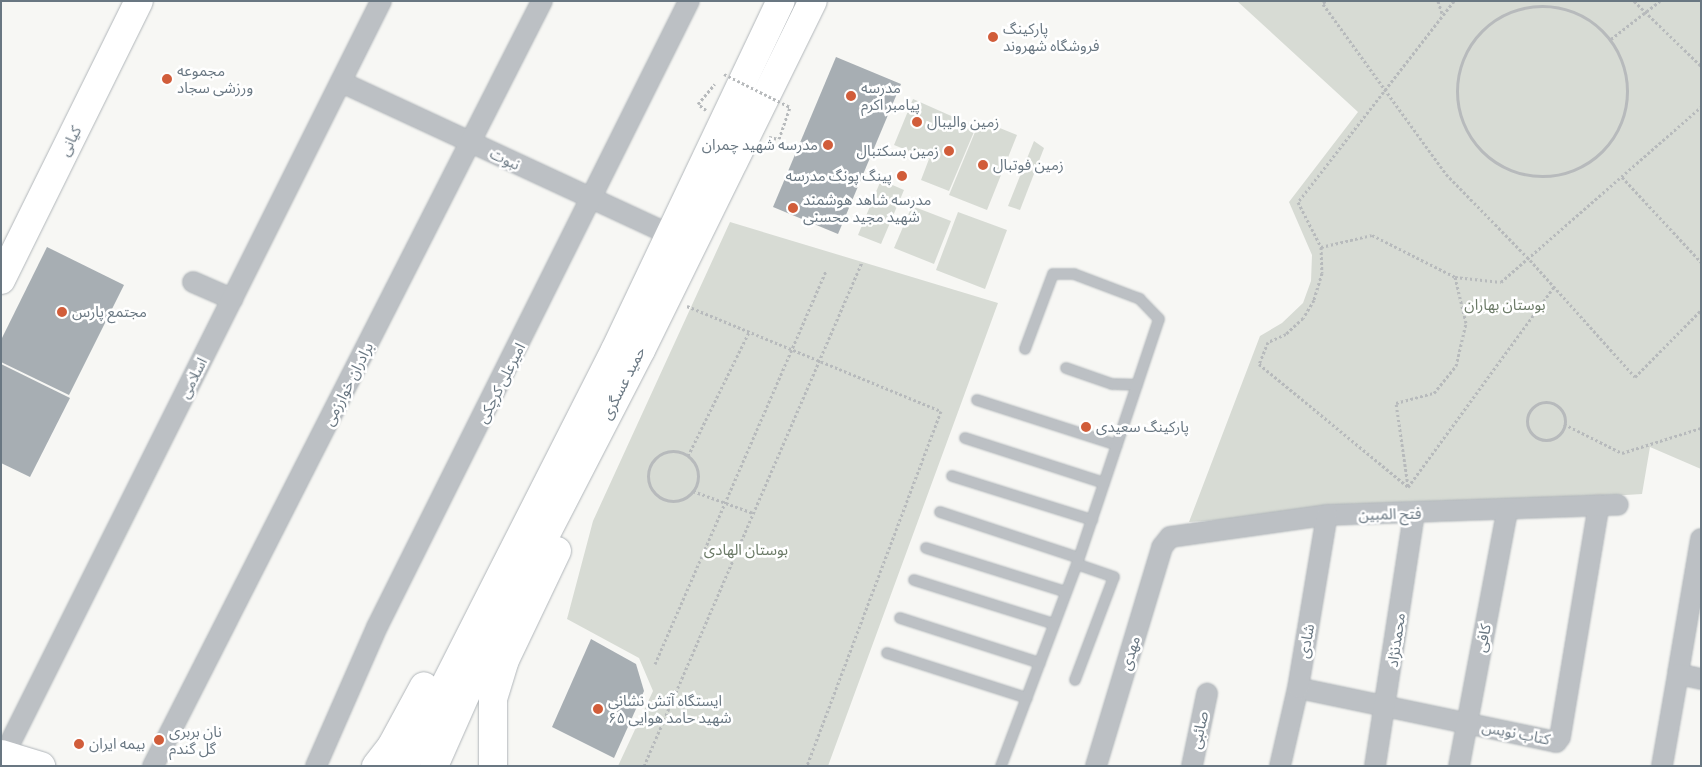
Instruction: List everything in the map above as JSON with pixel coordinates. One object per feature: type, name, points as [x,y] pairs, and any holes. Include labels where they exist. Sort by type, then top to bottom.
[{"type":"main road","name":"کیانی","points":[[1,280],[139,1]]},
{"type":"main road","name":"حمید عسگری","points":[[404,766],[615,350],[781,1]]},
{"type":"main road","name":"حمید عسگری","points":[[434,766],[480,660],[697,237],[813,1]]},
{"type":"main road","points":[[494,761],[493,699],[504,662],[646,365],[697,237]]},
{"type":"main road","points":[[376,766],[391,748],[599,344],[666,242]]},
{"type":"main road","points":[[3,754],[41,766]]},
{"type":"street","name":"اسلامی","points":[[3,754],[381,1]]},
{"type":"street","name":"برادران خوارزمی","points":[[153,766],[542,1]]},
{"type":"street","name":"امیرعلی کرچکی","points":[[316,766],[377,628],[689,1]]},
{"type":"street","name":"نبوت","points":[[341,82],[592,199],[666,242]]},
{"type":"street","points":[[193,282],[232,299]]},
{"type":"street","name":"فتح المبین","points":[[1166,541],[1170,537],[1327,516],[1608,505]]},
{"type":"street","name":"کتاب نویس","points":[[1298,688],[1556,742],[1560,737],[1608,505]]},
{"type":"street","name":"کافی","points":[[1458,766],[1507,510]]},
{"type":"street","name":"محمدنژاد","points":[[1375,766],[1386,706],[1414,514]]},
{"type":"street","name":"شادی","points":[[1280,766],[1298,688],[1327,516]]},
{"type":"street","points":[[1662,766],[1701,539]]},
{"type":"street","name":"مهدی","points":[[1096,766],[1166,541]]},
{"type":"street","points":[[1678,674],[1701,679]]},
{"type":"street","name":"صائبی","points":[[1192,766],[1207,694]]},
{"type":"lane","points":[[1002,766],[1078,561],[1159,319],[1140,299],[1074,274],[1053,274],[1025,349]]},
{"type":"lane","points":[[1066,368],[1112,384],[1137,385]]},
{"type":"lane","points":[[978,400],[1117,445]]},
{"type":"lane","points":[[965,438],[1104,483]]},
{"type":"lane","points":[[952,476],[1092,520]]},
{"type":"lane","points":[[940,512],[1078,561],[1114,576],[1075,680]]},
{"type":"lane","points":[[926,548],[1066,592]]},
{"type":"lane","points":[[914,580],[1054,624]]},
{"type":"lane","points":[[900,618],[1040,663]]},
{"type":"lane","points":[[887,653],[1027,698]]},
{"type":"path","points":[[1325,1],[1323,4],[1446,174],[1530,260],[1635,378],[1701,310]]},
{"type":"path","points":[[1438,1],[1442,13]]},
{"type":"path","points":[[1408,487],[1259,364],[1268,342],[1286,334],[1303,318],[1314,300],[1322,273],[1321,247],[1298,202],[1442,13],[1454,1]]},
{"type":"path","points":[[1634,1],[1701,66]]},
{"type":"path","points":[[1610,40],[1646,14],[1660,1]]},
{"type":"path","points":[[1534,5],[1563,7],[1590,19],[1610,40],[1623,64],[1627,91],[1623,118],[1614,134],[1590,161],[1566,173],[1539,176],[1512,171],[1488,157],[1470,137],[1459,112],[1457,83],[1464,54],[1482,30],[1505,13],[1534,5]]},
{"type":"path","points":[[698,104],[724,74],[790,107],[780,139]]},
{"type":"path","points":[[1321,247],[1372,235],[1455,277],[1501,282],[1530,260],[1701,107]]},
{"type":"path","points":[[1622,177],[1701,262]]},
{"type":"path","points":[[644,766],[862,262]]},
{"type":"path","points":[[655,664],[826,271]]},
{"type":"path","points":[[1408,487],[1396,403],[1434,393],[1456,366],[1466,322],[1455,277]]},
{"type":"path","points":[[1408,487],[1554,287]]},
{"type":"path","points":[[672,300],[942,411],[807,766]]},
{"type":"path","points":[[688,456],[749,332]]},
{"type":"path","points":[[1564,424],[1559,434],[1542,440],[1532,434],[1527,417],[1534,407],[1546,402],[1558,407],[1564,424],[1622,453],[1701,428]]},
{"type":"path","points":[[673,451],[688,456],[697,469],[693,491],[687,497],[670,501],[656,494],[648,479],[649,471],[657,457],[673,451]]},
{"type":"path","points":[[693,491],[753,514]]},
{"type":"green space","name":"بوستان بهاران","points":[[1237,1],[1701,1],[1701,469],[1650,447],[1642,494],[1189,522],[1260,336],[1282,323],[1303,303],[1311,281],[1312,255],[1289,202],[1358,112]]},
{"type":"green space","points":[[913,99],[976,127],[949,191],[921,180],[929,159],[894,145]]},
{"type":"green space","name":"زمین فوتبال","points":[[980,120],[1017,135],[987,210],[949,195]]},
{"type":"green space","points":[[1034,141],[1044,148],[1020,210],[1008,206]]},
{"type":"green space","points":[[881,180],[904,190],[881,244],[858,235]]},
{"type":"green space","points":[[912,206],[951,221],[934,264],[894,248]]},
{"type":"green space","points":[[958,212],[1007,230],[985,289],[936,270]]},
{"type":"green space","name":"بوستان الهادی","points":[[730,222],[998,303],[828,766],[618,766],[653,691],[639,658],[567,619],[593,521]]},
{"type":"building","points":[[836,57],[901,84],[838,234],[773,207]]},
{"type":"building","name":"مجتمع پارس","points":[[47,247],[124,285],[69,395],[1,362],[1,340]]},
{"type":"building","points":[[1,364],[70,398],[30,477],[1,463]]},
{"type":"building","name":"ایستگاه آتش نشانی ۶۵ شهید حامد هوایی","points":[[591,639],[636,664],[644,691],[614,758],[552,727]]},
{"type":"place","name":"پارکینگ فروشگاه شهروند","points":[[993,37]]},
{"type":"place","name":"مجموعه ورزشی سجاد","points":[[167,79]]},
{"type":"place","name":"مدرسه پیامبر اکرم","points":[[851,96]]},
{"type":"place","name":"زمین والیبال","points":[[917,122]]},
{"type":"place","name":"مدرسه شهید چمران","points":[[828,145]]},
{"type":"place","name":"زمین بسکتبال","points":[[949,151]]},
{"type":"place","name":"زمین فوتبال","points":[[983,165]]},
{"type":"place","name":"پینگ پونگ مدرسه","points":[[902,176]]},
{"type":"place","name":"مدرسه شاهد هوشمند شهید مجید محسنی","points":[[793,208]]},
{"type":"place","name":"مجتمع پارس","points":[[62,312]]},
{"type":"place","name":"پارکینگ سعیدی","points":[[1086,427]]},
{"type":"place","name":"ایستگاه آتش نشانی ۶۵ شهید حامد هوایی","points":[[598,709]]},
{"type":"place","name":"نان بربری گل گندم","points":[[159,740]]},
{"type":"place","name":"بیمه ایران","points":[[79,744]]}]
